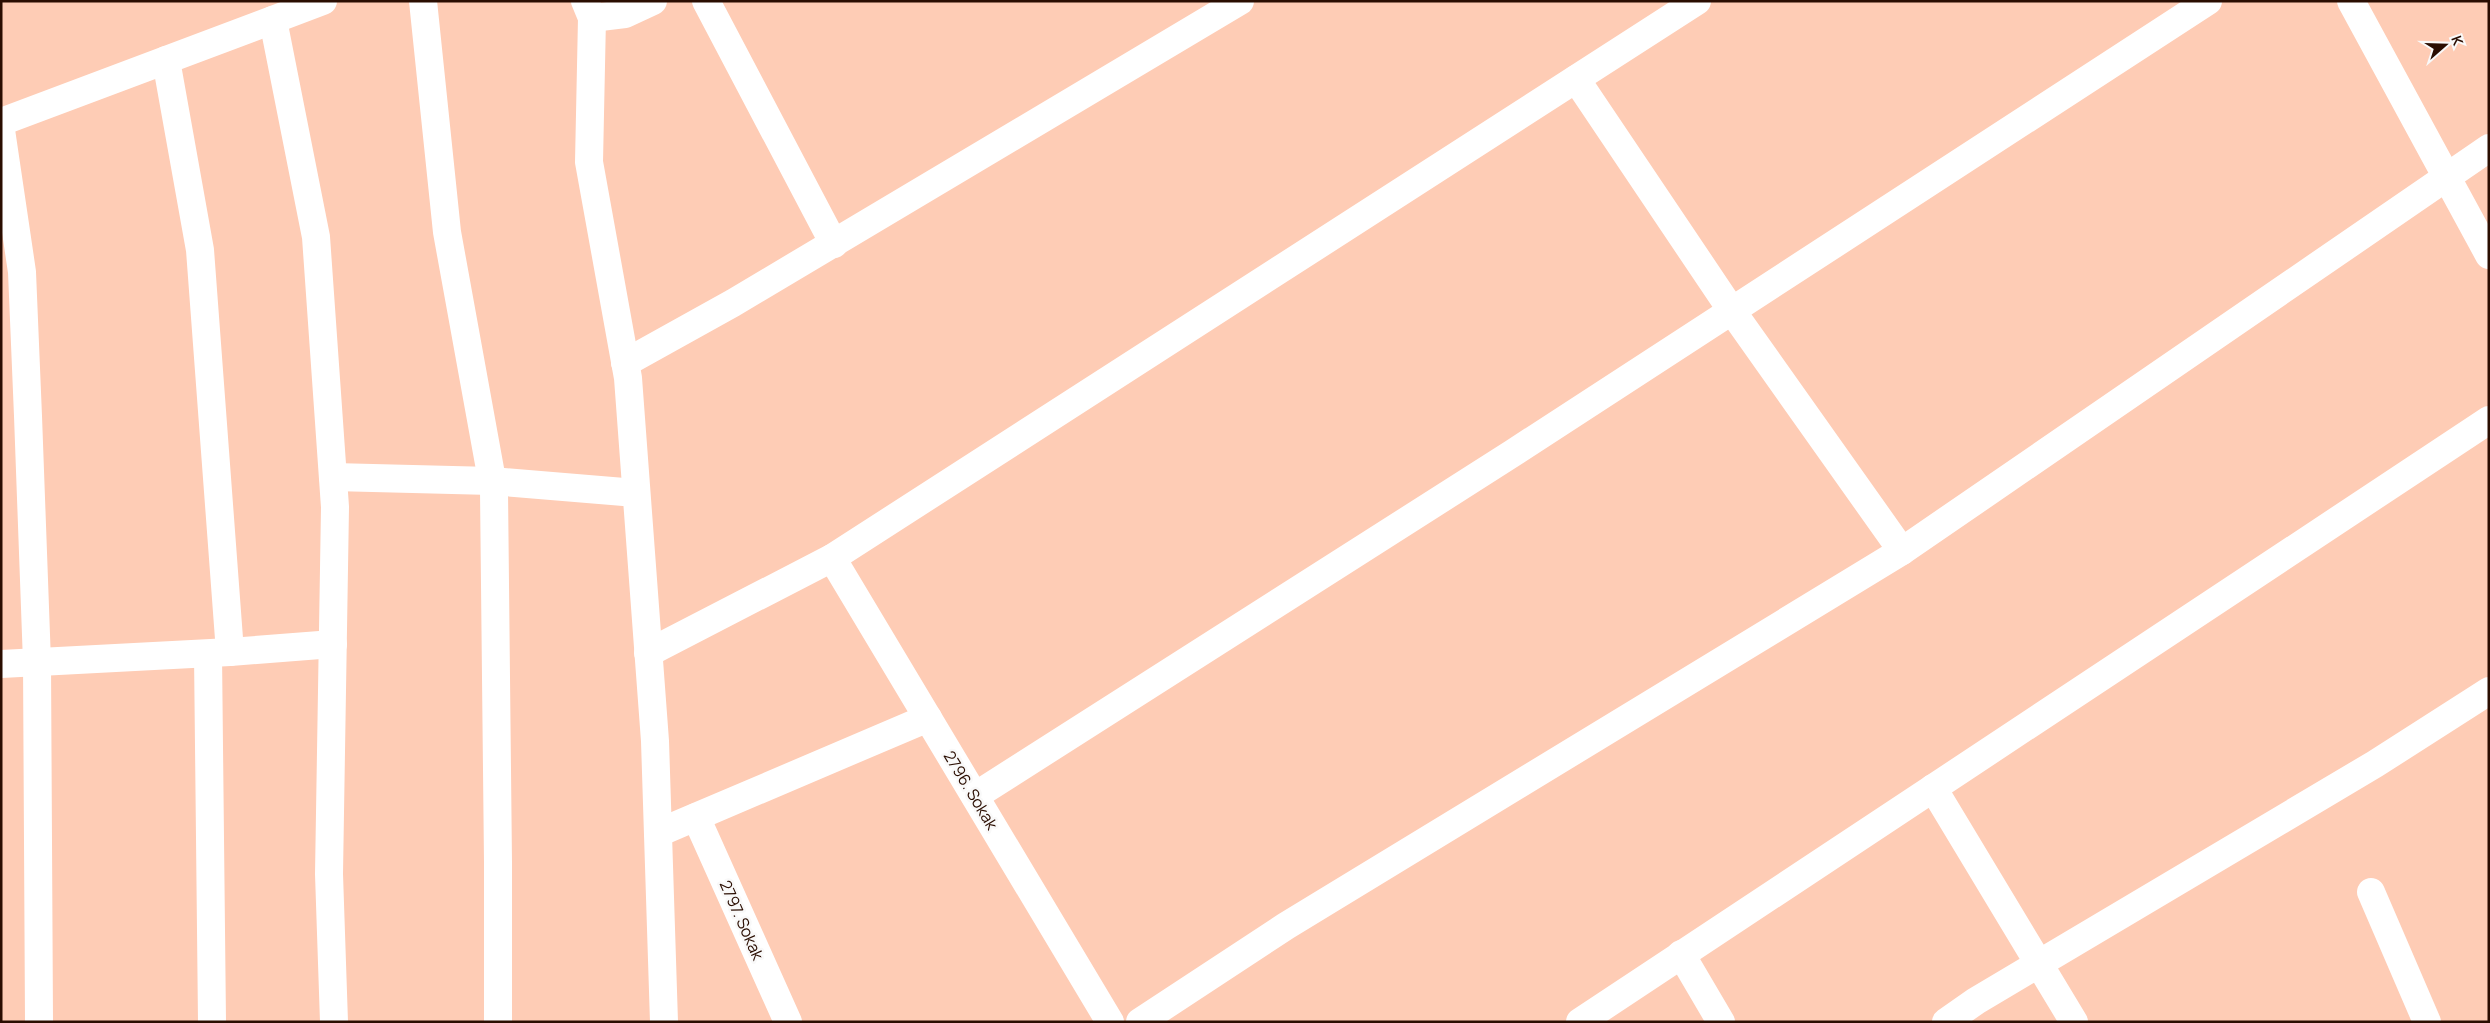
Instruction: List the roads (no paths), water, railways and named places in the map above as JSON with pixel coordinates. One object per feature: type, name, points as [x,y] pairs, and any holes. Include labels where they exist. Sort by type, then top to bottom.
[{"type":"street","points":[[1,122],[323,1]]},
{"type":"street","points":[[423,1],[446,232],[492,481],[498,862],[498,1022]]},
{"type":"street","points":[[653,1],[625,14],[588,10],[589,162],[625,363],[655,741],[664,1022]]},
{"type":"street","points":[[706,1],[834,244]]},
{"type":"street","points":[[625,363],[834,244],[1240,1]]},
{"type":"street","points":[[648,653],[832,558],[1697,1]]},
{"type":"street","points":[[975,796],[1732,311],[2208,1]]},
{"type":"street","points":[[2351,1],[2445,178],[2489,255]]},
{"type":"street","points":[[273,20],[316,237],[335,506],[328,874],[334,1022]]},
{"type":"street","points":[[166,60],[200,250],[219,653],[212,1022]]},
{"type":"street","points":[[1576,79],[1732,311],[1902,551]]},
{"type":"street","points":[[1,130],[22,272],[37,662],[39,1022]]},
{"type":"street","points":[[1140,1022],[1286,926],[1902,551],[2489,148]]},
{"type":"street","points":[[1580,1022],[2489,420]]},
{"type":"street","points":[[333,478],[492,481],[636,493]]},
{"type":"street","name":"2796. Sokak","points":[[832,558],[1110,1022]]},
{"type":"street","points":[[1,664],[219,653],[332,644]]},
{"type":"street","points":[[1946,1022],[2040,963],[2375,764],[2489,691]]},
{"type":"street","points":[[658,834],[928,718]]},
{"type":"street","points":[[1933,788],[2074,1022]]},
{"type":"street","name":"2797. Sokak","points":[[696,818],[788,1022]]},
{"type":"street","points":[[2372,892],[2427,1022]]},
{"type":"street","points":[[1680,954],[1721,1022]]}]
